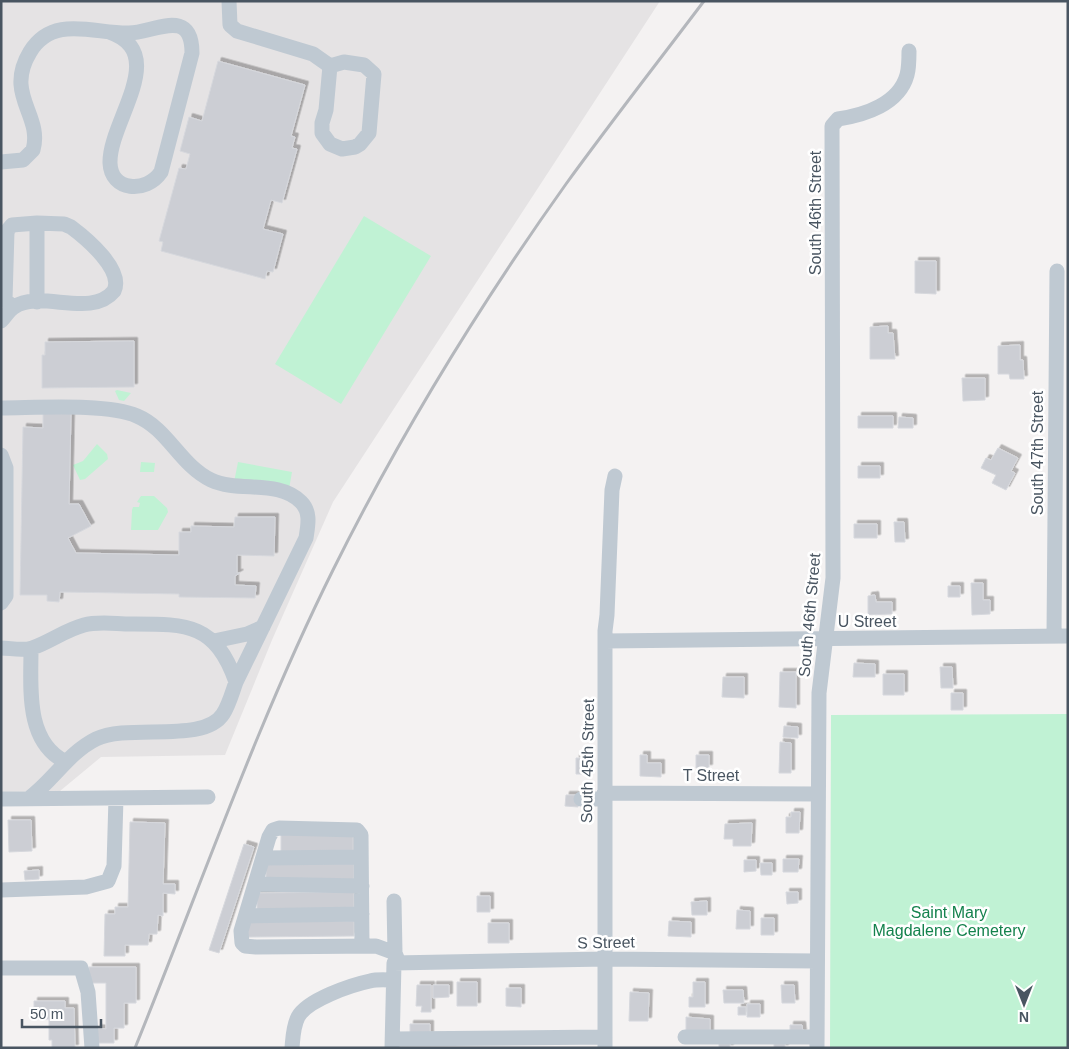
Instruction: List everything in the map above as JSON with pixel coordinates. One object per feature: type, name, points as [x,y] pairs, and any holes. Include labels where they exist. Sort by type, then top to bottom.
[{"type":"street","points":[[229,1],[230,25],[237,31],[313,54],[330,66]]},
{"type":"street","points":[[1,162],[23,160],[30,156],[36,142],[20,89],[22,74],[30,51],[49,35],[69,28],[132,33],[169,24],[184,30],[192,42],[191,63],[161,172],[150,184],[128,186],[121,182],[112,170],[111,156],[133,83],[138,58],[129,41],[109,32]]},
{"type":"street","name":"South 46th Street","points":[[817,1042],[819,693],[833,568],[832,126],[838,119],[862,115],[894,97],[908,74],[909,51]]},
{"type":"street","points":[[344,62],[357,62],[364,64],[374,74],[369,133],[355,147],[336,148],[330,144],[322,133],[330,66],[344,62]]},
{"type":"street","points":[[37,223],[37,302]]},
{"type":"street","points":[[1,321],[13,307],[24,302],[96,302],[111,294],[117,281],[111,267],[71,228],[64,224],[37,223],[12,225],[7,231],[5,300],[13,307]]},
{"type":"street","name":"South 47th Street","points":[[1057,271],[1054,411],[1061,636]]},
{"type":"street","points":[[1,408],[109,409],[137,416],[153,426],[190,467],[212,480],[289,493],[302,503],[309,517],[306,538],[236,682],[223,714],[213,725],[199,730],[116,733],[98,738],[83,747],[66,762],[44,788],[28,799]]},
{"type":"street","points":[[1,455],[6,468],[6,596],[1,603]]},
{"type":"street","name":"South 45th Street","points":[[605,1042],[605,641],[612,490],[615,476]]},
{"type":"street","points":[[1,648],[31,649],[60,634],[87,624],[177,625],[198,630],[214,641],[230,666],[236,682]]},
{"type":"street","points":[[214,641],[247,634],[263,627]]},
{"type":"street","name":"U Street","points":[[605,641],[1061,636]]},
{"type":"street","points":[[31,649],[34,717],[47,750],[66,762]]},
{"type":"street","name":"T Street","points":[[580,799],[604,796],[818,794]]},
{"type":"street","points":[[1,799],[208,797]]},
{"type":"street","points":[[1,890],[86,887],[108,880],[114,866],[116,798]]},
{"type":"street","points":[[362,914],[246,916],[269,837],[273,830],[278,828],[357,830],[361,835],[362,886],[362,914],[362,946]]},
{"type":"street","points":[[263,858],[361,857]]},
{"type":"street","points":[[255,884],[362,886]]},
{"type":"street","points":[[394,901],[396,960],[392,1044],[605,1042]]},
{"type":"street","name":"S Street","points":[[246,916],[241,931],[242,943],[245,946],[376,946],[396,960],[817,961]]},
{"type":"street","points":[[1,968],[82,968],[88,992],[92,1048]]},
{"type":"street","points":[[292,1048],[294,1029],[299,1015],[315,1001],[351,986],[372,980],[394,980]]},
{"type":"street","points":[[685,1038],[817,1042]]},
{"type":"shaded area","points":[[1,1],[660,1],[333,502],[272,640],[225,755],[101,757],[60,791],[1,792]]},
{"type":"green space","points":[[364,216],[431,256],[341,404],[275,364]]},
{"type":"green space","points":[[115,391],[131,393],[124,401],[119,400]]},
{"type":"green space","points":[[97,444],[107,454],[108,459],[85,479],[80,480],[73,465],[83,461]]},
{"type":"green space","points":[[141,462],[155,463],[154,472],[140,472]]},
{"type":"green space","points":[[238,462],[292,472],[289,489],[234,482]]},
{"type":"green space","points":[[141,496],[154,496],[167,508],[168,512],[158,530],[131,530],[132,510],[133,507],[139,507],[140,503],[137,502]]},
{"type":"green space","name":"Saint Mary Magdalene Cemetery","points":[[1068,714],[1068,1048],[830,1048],[831,715]]},
{"type":"building","points":[[218,61],[305,85],[291,136],[295,137],[292,148],[297,149],[282,203],[271,200],[263,229],[283,234],[273,272],[267,271],[265,279],[161,251],[163,242],[159,241],[179,168],[186,169],[190,154],[180,151],[189,117],[202,121]]},
{"type":"building","points":[[915,261],[936,261],[936,294],[915,293]]},
{"type":"building","points":[[888,326],[888,333],[893,333],[895,359],[870,359],[870,327]]},
{"type":"building","points":[[134,341],[134,387],[42,388],[42,355],[45,355],[45,342]]},
{"type":"building","points":[[1020,345],[1020,360],[1023,360],[1024,379],[1010,379],[1009,374],[998,374],[998,346]]},
{"type":"building","points":[[962,378],[985,378],[985,400],[963,401]]},
{"type":"building","points":[[43,413],[71,413],[69,504],[79,504],[91,526],[68,538],[76,553],[179,555],[179,532],[191,532],[191,526],[234,527],[235,517],[275,517],[274,556],[237,555],[237,573],[240,573],[235,576],[235,585],[256,586],[255,598],[179,597],[179,594],[60,592],[59,602],[47,601],[47,595],[20,595],[23,427],[43,428]]},
{"type":"building","points":[[858,416],[893,416],[893,428],[858,428]]},
{"type":"building","points":[[899,417],[913,418],[913,428],[898,428]]},
{"type":"building","points":[[998,448],[1018,458],[1011,471],[1015,473],[1006,490],[992,483],[996,475],[981,468],[986,458],[991,460]]},
{"type":"building","points":[[858,466],[880,466],[880,478],[858,478]]},
{"type":"building","points":[[894,522],[904,522],[905,542],[895,542]]},
{"type":"building","points":[[854,524],[877,524],[877,538],[854,538]]},
{"type":"building","points":[[971,583],[983,583],[983,600],[990,600],[990,614],[972,615]]},
{"type":"building","points":[[948,586],[960,586],[960,597],[948,597]]},
{"type":"building","points":[[875,595],[876,602],[892,602],[892,614],[868,615],[868,596]]},
{"type":"building","points":[[854,663],[875,664],[875,677],[853,677]]},
{"type":"building","points":[[940,667],[952,667],[953,688],[941,688]]},
{"type":"building","points":[[780,672],[796,672],[796,708],[779,707]]},
{"type":"building","points":[[883,674],[904,674],[904,695],[883,695]]},
{"type":"building","points":[[723,677],[744,677],[744,698],[722,697]]},
{"type":"building","points":[[951,693],[963,693],[963,710],[951,710]]},
{"type":"building","points":[[784,726],[798,727],[798,738],[783,737]]},
{"type":"building","points":[[780,742],[791,743],[791,773],[779,773]]},
{"type":"building","points":[[640,755],[647,755],[647,763],[661,763],[661,777],[640,776]]},
{"type":"building","points":[[696,755],[709,755],[709,768],[696,768]]},
{"type":"building","points":[[576,758],[589,758],[589,774],[576,774]]},
{"type":"building","points":[[566,795],[578,795],[578,807],[565,806]]},
{"type":"building","points":[[791,812],[800,812],[799,833],[786,833],[786,817],[791,817]]},
{"type":"building","points":[[8,820],[31,820],[32,851],[9,852]]},
{"type":"building","points":[[130,822],[165,823],[163,884],[175,884],[175,894],[163,893],[163,916],[158,915],[157,934],[149,934],[148,945],[125,945],[125,956],[104,956],[105,914],[115,914],[115,907],[128,907]]},
{"type":"building","points":[[752,823],[751,846],[733,846],[733,839],[724,839],[725,824]]},
{"type":"building","points":[[281,834],[353,834],[353,854],[281,855]]},
{"type":"building","points":[[244,844],[254,847],[219,953],[209,950]]},
{"type":"building","points":[[783,859],[799,859],[798,872],[783,872]]},
{"type":"building","points":[[744,860],[756,860],[756,871],[744,872]]},
{"type":"building","points":[[354,863],[354,883],[266,884],[266,864]]},
{"type":"building","points":[[760,863],[772,863],[772,875],[761,875]]},
{"type":"building","points":[[39,870],[39,879],[25,880],[24,871]]},
{"type":"building","points":[[354,892],[354,912],[257,913],[257,893]]},
{"type":"building","points":[[786,892],[798,892],[798,903],[787,904]]},
{"type":"building","points":[[477,896],[490,896],[490,912],[477,912]]},
{"type":"building","points":[[707,901],[707,915],[692,915],[691,902]]},
{"type":"building","points":[[737,910],[750,911],[750,929],[736,929]]},
{"type":"building","points":[[761,918],[774,918],[774,935],[761,935]]},
{"type":"building","points":[[354,921],[354,936],[248,937],[247,922]]},
{"type":"building","points":[[669,921],[691,922],[691,937],[668,936]]},
{"type":"building","points":[[488,923],[509,923],[509,943],[488,943]]},
{"type":"building","points":[[89,967],[136,967],[136,1003],[124,1003],[124,1028],[114,1028],[114,1043],[97,1043],[97,1028],[106,1029],[106,983],[89,983]]},
{"type":"building","points":[[457,982],[477,982],[477,1006],[457,1006]]},
{"type":"building","points":[[693,982],[705,982],[705,1007],[689,1007],[689,997],[693,997]]},
{"type":"building","points":[[417,985],[431,985],[431,1012],[421,1012],[422,1006],[416,1006]]},
{"type":"building","points":[[433,985],[449,985],[449,997],[433,998]]},
{"type":"building","points":[[781,985],[794,985],[795,1003],[782,1003]]},
{"type":"building","points":[[506,988],[521,988],[521,1007],[506,1006]]},
{"type":"building","points":[[723,990],[743,990],[744,1003],[724,1003]]},
{"type":"building","points":[[630,992],[649,993],[648,1021],[629,1021]]},
{"type":"building","points":[[34,1001],[65,1001],[65,1008],[74,1008],[75,1048],[52,1048],[52,1040],[49,1040],[49,1019],[34,1019]]},
{"type":"building","points":[[747,1004],[760,1004],[760,1017],[747,1017]]},
{"type":"building","points":[[738,1007],[746,1007],[746,1015],[738,1015]]},
{"type":"building","points":[[686,1017],[710,1019],[710,1034],[686,1034]]},
{"type":"building","points":[[410,1024],[430,1024],[430,1035],[410,1034]]},
{"type":"building","points":[[790,1025],[802,1025],[803,1033],[790,1033]]},
{"type":"building","points":[[719,1042],[730,1042],[730,1048],[719,1048]]},
{"type":"building","points":[[774,1043],[785,1043],[785,1048],[774,1048]]},
{"type":"railway","points":[[135,1048],[279,688],[333,570],[385,470],[442,372],[502,277],[566,184],[704,1]]}]
